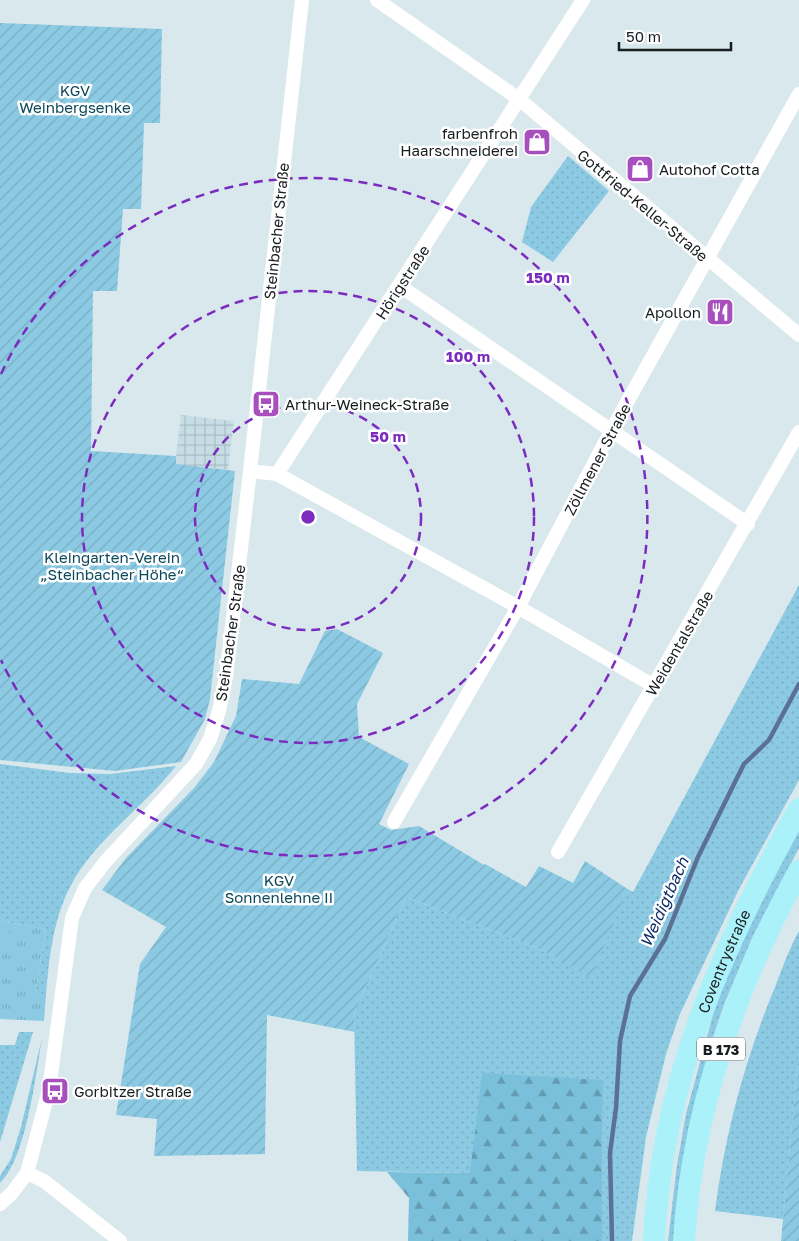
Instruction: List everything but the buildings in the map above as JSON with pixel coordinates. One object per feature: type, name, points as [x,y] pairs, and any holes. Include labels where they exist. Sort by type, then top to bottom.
[{"type":"main road","name":"Coventrystraße","points":[[654,1241],[660,1181],[671,1116],[696,1026],[715,974],[743,913],[799,809]]},
{"type":"main road","name":"Coventrystraße","points":[[684,1241],[692,1168],[701,1122],[726,1031],[770,927],[799,871]]},
{"type":"street","name":"Steinbacher Straße","points":[[0,1204],[12,1193],[27,1172],[49,1090],[72,918],[85,888],[106,861],[196,764],[210,739],[219,711],[226,677],[302,0]]},
{"type":"street","name":"Gottfried-Keller-Straße","points":[[377,0],[519,99],[799,335]]},
{"type":"street","name":"Hörigstraße","points":[[277,474],[583,0]]},
{"type":"street","name":"Zöllmener Straße","points":[[394,822],[518,607],[611,432],[799,94]]},
{"type":"street","points":[[400,286],[748,524]]},
{"type":"street","name":"Weidentalstraße","points":[[558,852],[748,524],[799,432]]},
{"type":"street","points":[[250,471],[277,474],[518,607],[654,686]]},
{"type":"street","points":[[27,1172],[44,1181],[120,1241]]},
{"type":"shaded area","points":[[181,415],[234,421],[228,470],[175,464]]},
{"type":"green space","name":"Kleingarten-Verein „Steinbacher Höhe“","points":[[0,23],[162,29],[160,123],[144,123],[141,209],[123,209],[117,291],[93,291],[91,451],[176,456],[176,464],[235,471],[210,699],[205,719],[181,762],[115,771],[0,760]]},
{"type":"green space","points":[[568,156],[609,191],[553,262],[522,242],[531,207]]},
{"type":"green space","points":[[799,585],[799,780],[739,889],[679,1016],[666,1054],[646,1137],[632,1241],[602,1241],[603,1080],[471,1173],[357,1171],[354,1015],[406,897],[542,950],[591,977],[626,888],[633,892]]},
{"type":"green space","name":"KGV Sonnenlehne II","points":[[337,629],[383,653],[357,704],[359,737],[409,764],[379,824],[391,830],[419,826],[484,865],[526,887],[539,866],[573,883],[585,861],[626,888],[624,897],[591,978],[542,950],[406,897],[354,1015],[355,1032],[267,1015],[265,1154],[154,1156],[157,1119],[116,1115],[140,964],[166,927],[102,890],[126,858],[194,788],[214,762],[236,716],[242,679],[299,684],[325,631]]},
{"type":"green space","points":[[0,764],[70,773],[110,774],[176,766],[149,796],[105,839],[80,870],[70,887],[56,926],[50,954],[46,995],[35,995],[46,929],[0,921]]},
{"type":"green space","points":[[799,825],[799,848],[753,936],[725,1002],[711,1043],[674,1241],[668,1241],[677,1165],[686,1114],[721,985]]},
{"type":"green space","points":[[0,921],[46,929],[35,995],[46,995],[44,1021],[0,1019]]},
{"type":"green space","points":[[0,928],[10,929],[5,953],[0,952]]},
{"type":"green space","points":[[799,931],[799,1051],[783,1219],[715,1211],[724,1153],[745,1069],[764,1014]]},
{"type":"green space","points":[[19,1032],[33,1032],[0,1142],[0,1045],[15,1045]]},
{"type":"green space","points":[[42,1038],[33,1093],[23,1136],[17,1155],[0,1183],[0,1176],[11,1159],[21,1127]]},
{"type":"green space","points":[[799,1051],[799,1241],[781,1241],[783,1219]]},
{"type":"green space","points":[[482,1073],[603,1080],[602,1241],[408,1241],[409,1198],[387,1172],[470,1173]]},
{"type":"waterway","name":"Weidigtbach","points":[[612,1241],[610,1153],[616,1108],[620,1041],[630,996],[665,939],[698,857],[744,764],[769,740],[799,684]]},
{"type":"place","name":"farbenfroh Haarschneiderei","points":[[537,142]]},
{"type":"place","name":"Autohof Cotta","points":[[640,169]]},
{"type":"place","name":"Apollon","points":[[720,312]]},
{"type":"place","name":"Arthur-Weineck-Straße","points":[[266,404]]},
{"type":"place","name":"Gorbitzer Straße","points":[[55,1091]]},
{"type":"park label","name":"KGV Weinbergsenke","points":[[75,98]]}]
